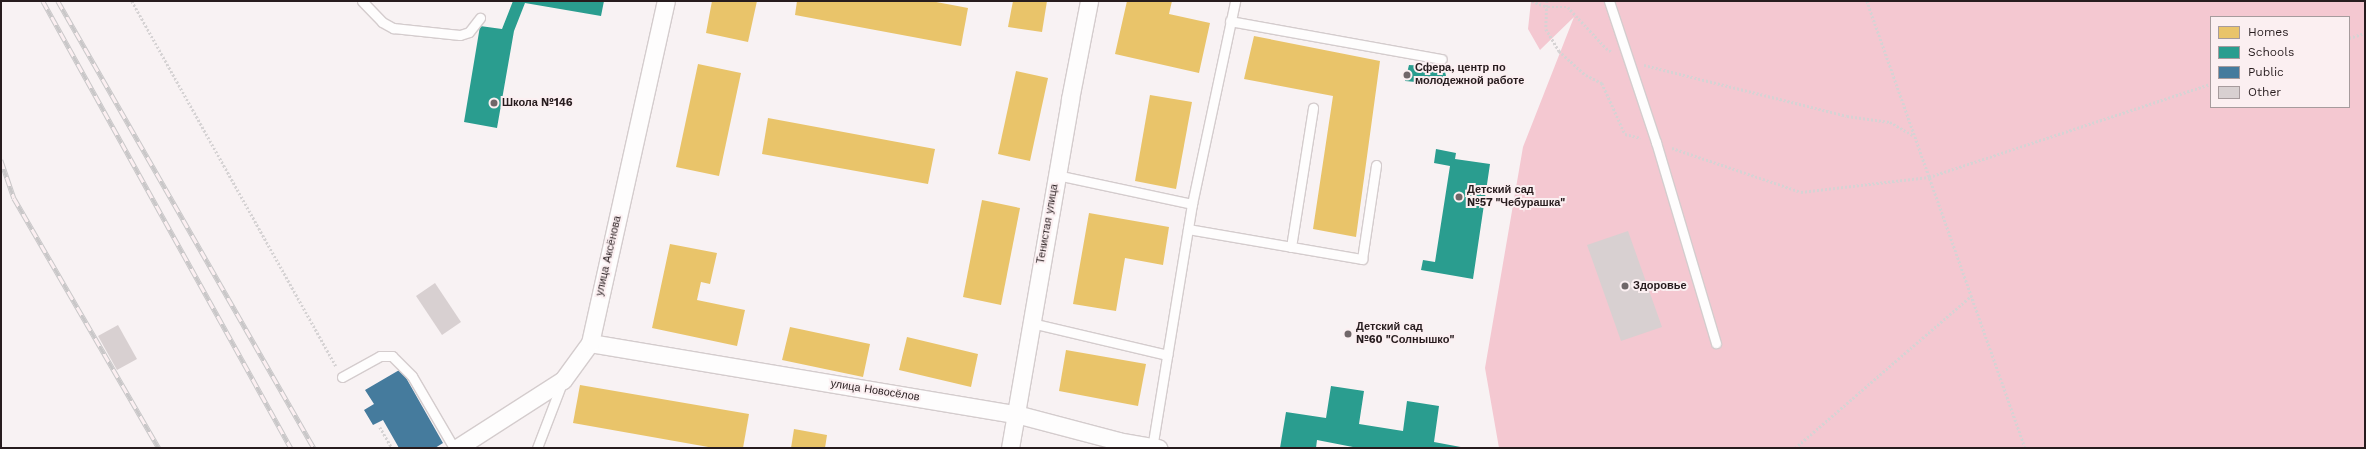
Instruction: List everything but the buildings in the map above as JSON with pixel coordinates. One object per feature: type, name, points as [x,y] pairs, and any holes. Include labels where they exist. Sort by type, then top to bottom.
[{"type":"street","name":"улица Аксёнова","points":[[456,448],[563,380],[590,343],[666,1]]},
{"type":"street","name":"Тенистая улица","points":[[1010,448],[1089,1]]},
{"type":"street","name":"улица Новосёлов","points":[[590,343],[1016,414],[1117,445],[1155,447]]},
{"type":"lane","points":[[362,1],[382,22],[393,28],[460,35],[469,32],[480,18]]},
{"type":"lane","points":[[1155,447],[1167,355],[1192,204],[1234,1]]},
{"type":"lane","points":[[1609,1],[1656,142],[1716,343]]},
{"type":"lane","points":[[1230,21],[1442,59]]},
{"type":"lane","points":[[1291,247],[1313,108]]},
{"type":"lane","points":[[1188,229],[1362,259],[1376,165]]},
{"type":"lane","points":[[1057,176],[1192,204]]},
{"type":"lane","points":[[1031,323],[1167,355]]},
{"type":"lane","points":[[342,377],[380,356],[392,356],[412,376],[456,448]]},
{"type":"lane","points":[[537,448],[563,380]]},
{"type":"path","points":[[132,1],[342,377]]},
{"type":"path","points":[[1532,1],[1548,7],[1568,7],[1606,48],[1629,61],[1847,116],[1890,122],[1914,136]]},
{"type":"path","points":[[1867,1],[2025,448]]},
{"type":"path","points":[[2350,38],[2365,33]]},
{"type":"path","points":[[1801,192],[1929,177],[2210,84]]},
{"type":"path","points":[[1795,448],[1971,296]]},
{"type":"path","points":[[380,428],[392,448]]},
{"type":"shaded area","points":[[1531,1],[2365,1],[2365,448],[1499,448],[1485,368],[1523,147],[1574,17],[1540,50],[1528,29]]},
{"type":"railway","points":[[43,1],[291,448]]},
{"type":"railway","points":[[58,1],[314,448]]},
{"type":"railway","points":[[1,160],[14,198],[159,448]]},
{"type":"place","name":"Сфера, центр по молодежной работе","points":[[1407,75]]},
{"type":"place","name":"Школа №146","points":[[494,103]]},
{"type":"place","name":"Детский сад №57 \"Чебурашка\"","points":[[1459,197]]},
{"type":"place","name":"Здоровье","points":[[1625,286]]},
{"type":"place","name":"Детский сад №60 \"Солнышко\"","points":[[1348,334]]}]
